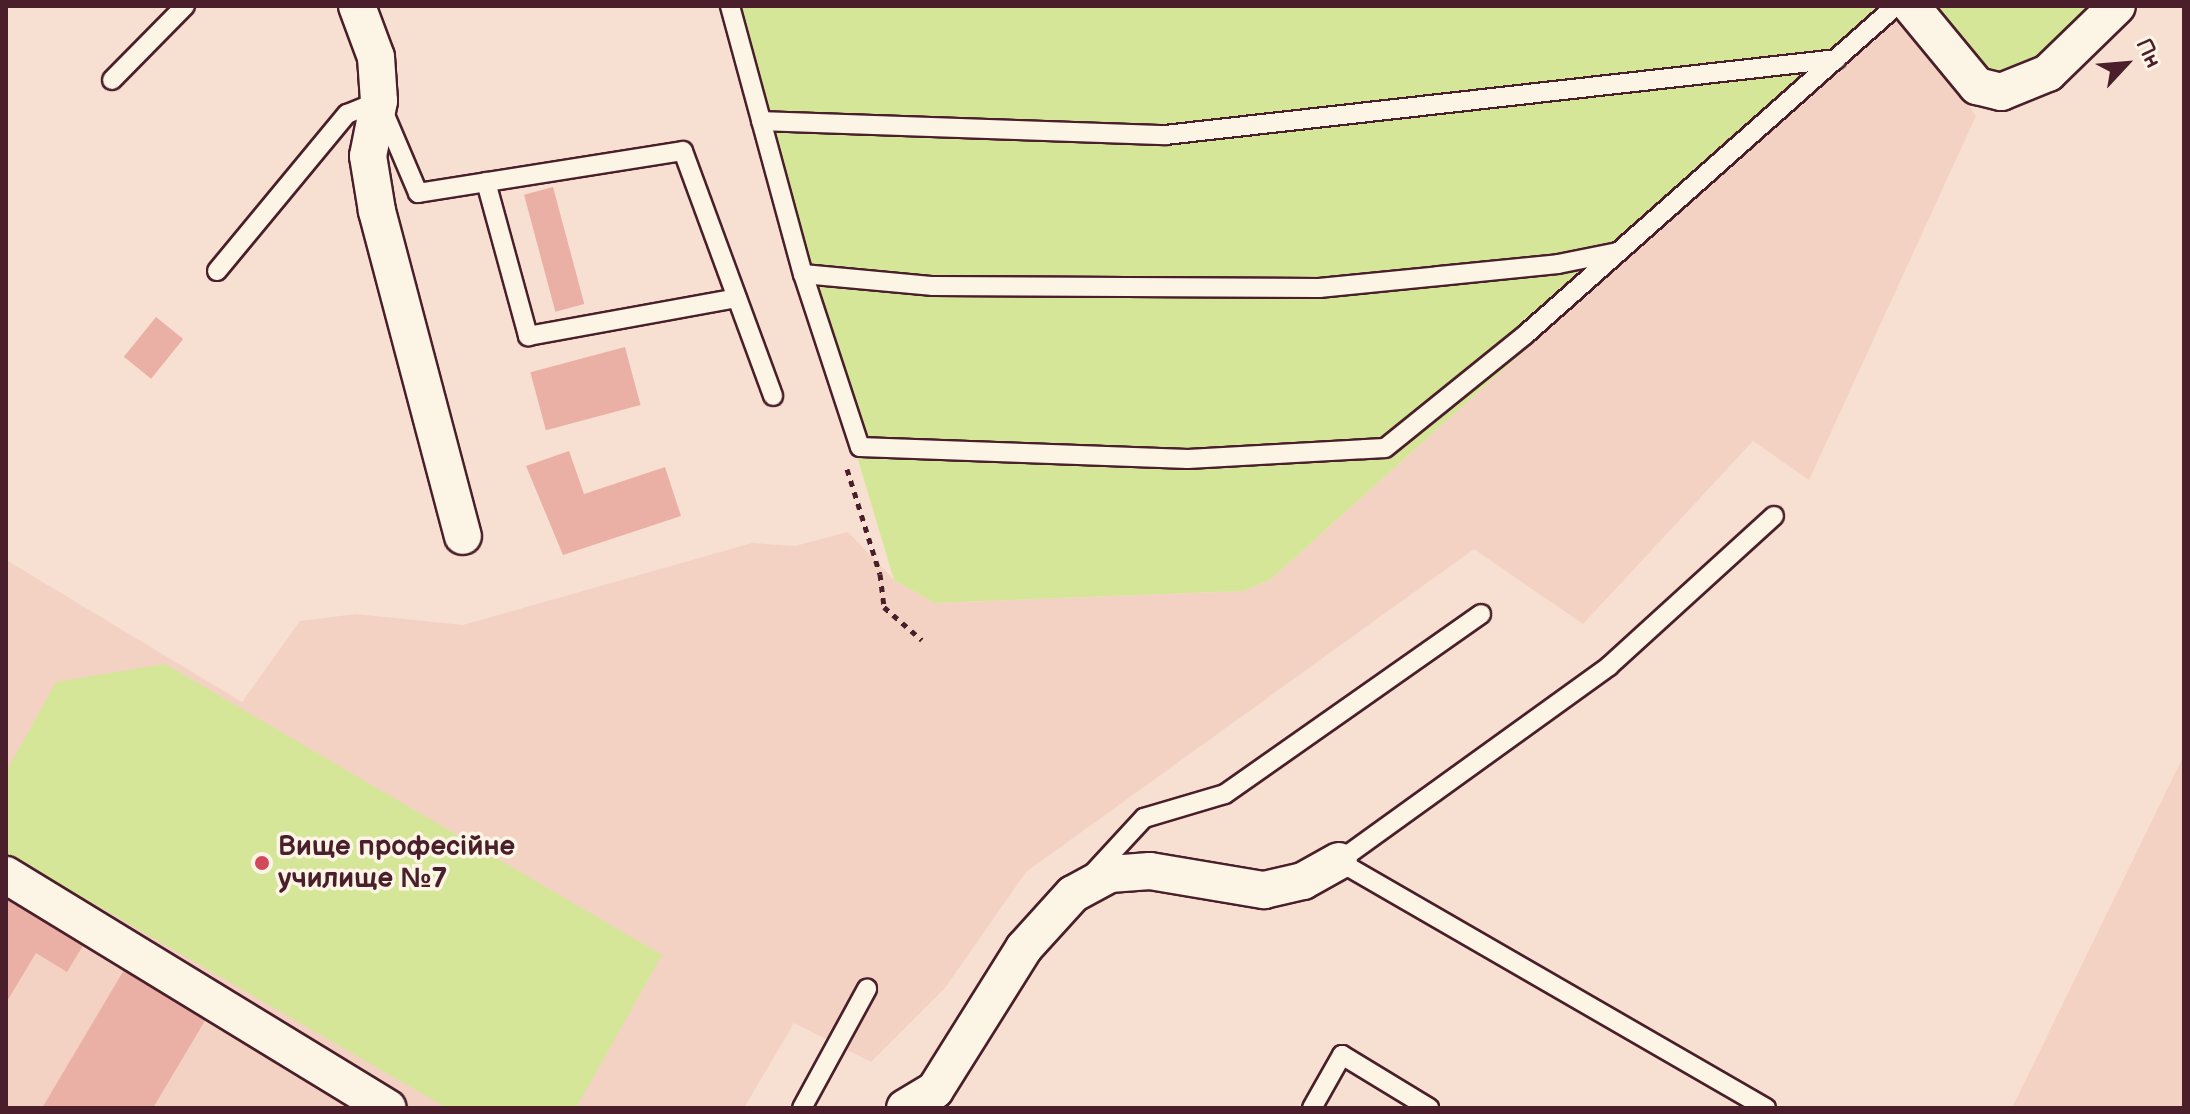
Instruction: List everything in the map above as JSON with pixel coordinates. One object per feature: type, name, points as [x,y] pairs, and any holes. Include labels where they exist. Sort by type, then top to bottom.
[{"type":"street","points":[[357,6],[376,57],[379,101],[368,156],[377,211],[463,536]]},
{"type":"street","points":[[1911,6],[1977,86],[2001,92],[2048,73],[2117,6]]},
{"type":"street","points":[[905,1108],[935,1090],[1024,948],[1073,894],[1110,874],[1150,871],[1264,890],[1303,881],[1339,861]]},
{"type":"street","points":[[6,875],[388,1108]]},
{"type":"lane","points":[[112,80],[185,6]]},
{"type":"lane","points":[[730,6],[803,274],[860,447],[1098,458],[1271,457],[1385,448],[1619,252],[1896,6]]},
{"type":"lane","points":[[761,121],[1165,135],[1837,59]]},
{"type":"lane","points":[[217,271],[347,114],[379,101],[418,193],[683,151],[773,396]]},
{"type":"lane","points":[[486,182],[528,336],[737,298]]},
{"type":"lane","points":[[803,274],[933,286],[1319,288],[1558,264],[1619,252]]},
{"type":"lane","points":[[1766,1108],[1339,861],[1609,666],[1774,516]]},
{"type":"lane","points":[[1073,894],[1144,818],[1225,794],[1481,614]]},
{"type":"lane","points":[[802,1108],[867,989]]},
{"type":"lane","points":[[1312,1108],[1342,1055],[1429,1108]]},
{"type":"shaded area","points":[[1908,18],[1976,116],[1809,480],[1753,441],[1583,624],[1474,549],[1026,872],[945,988],[871,1062],[794,1023],[744,1108],[6,1108],[6,560],[242,702],[300,621],[356,614],[463,625],[752,543],[795,546],[848,532],[894,580],[934,603],[1243,591],[1270,580],[1892,19]]},
{"type":"shaded area","points":[[2184,755],[2184,1108],[2012,1108]]},
{"type":"green space","points":[[722,6],[1888,6],[1892,19],[1270,580],[1243,591],[934,603],[894,580]]},
{"type":"green space","points":[[1935,6],[2097,6],[2023,68],[1989,78]]},
{"type":"green space","name":"Вище професійне училище №7","points":[[165,664],[662,955],[576,1108],[447,1108],[6,853],[6,772],[56,682]]},
{"type":"building","points":[[553,187],[584,304],[555,312],[524,195]]},
{"type":"building","points":[[156,317],[183,339],[151,379],[124,357]]},
{"type":"building","points":[[625,347],[641,405],[546,430],[530,372]]},
{"type":"building","points":[[569,451],[584,494],[665,467],[681,516],[563,555],[526,466]]},
{"type":"building","points":[[6,891],[87,939],[67,972],[36,953],[6,1003]]},
{"type":"building","points":[[127,965],[209,1014],[153,1108],[42,1108]]},
{"type":"place","name":"Вище професійне училище №7","points":[[262,863]]}]
